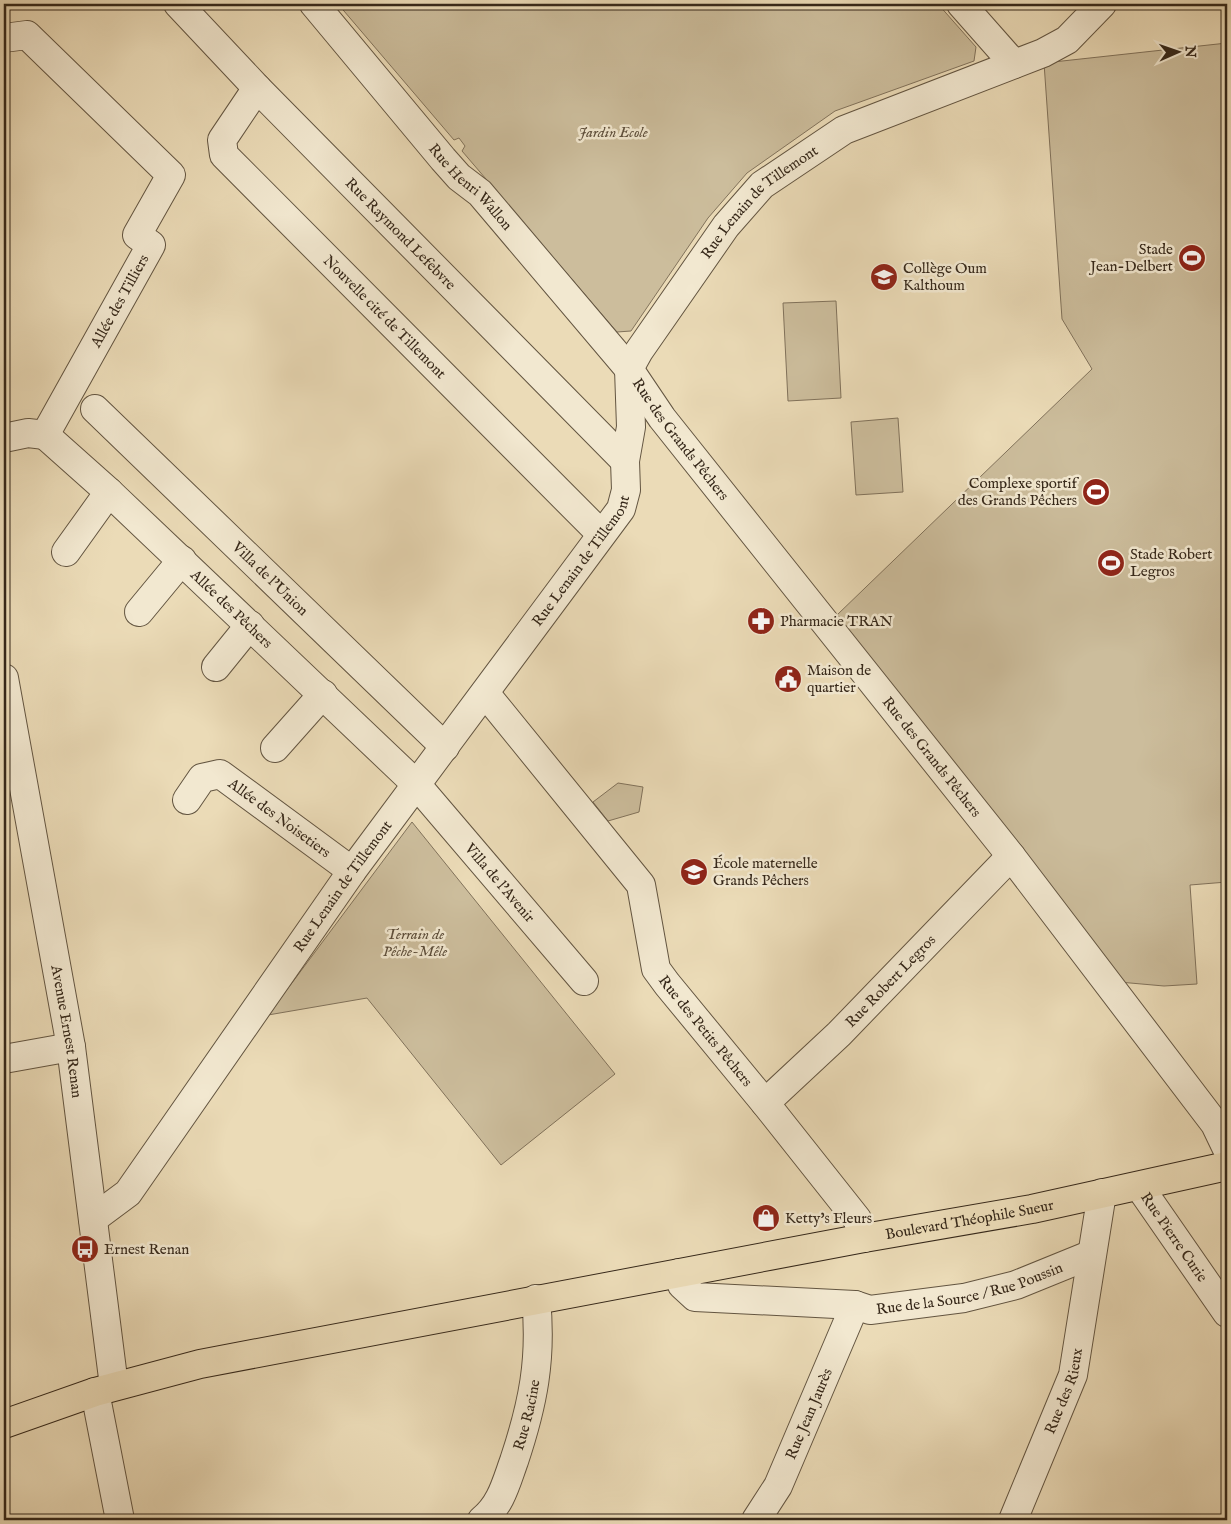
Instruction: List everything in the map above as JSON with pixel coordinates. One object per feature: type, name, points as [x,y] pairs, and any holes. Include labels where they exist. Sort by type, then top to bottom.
[{"type":"main road","name":"Boulevard Théophile Sueur","points":[[4,1424],[104,1389],[210,1362],[536,1299],[1032,1209],[1227,1166]]},
{"type":"street","name":"Rue Raymond Lefebvre","points":[[178,4],[257,88],[625,461]]},
{"type":"street","name":"Rue Henri Wallon","points":[[314,4],[443,159],[459,177],[480,193],[629,369]]},
{"type":"street","points":[[961,4],[1014,64]]},
{"type":"street","name":"Rue Lenain de Tillemont","points":[[93,1219],[128,1193],[352,871],[621,508],[626,490],[625,461],[631,427],[629,369],[639,351],[726,226],[762,185],[844,130],[1044,53],[1067,40],[1102,4]]},
{"type":"street","name":"Allée des Tilliers","points":[[4,38],[27,35],[171,175],[137,235],[151,245],[45,435]]},
{"type":"street","name":"Nouvelle cité de Tillemont","points":[[257,88],[222,140],[224,154],[601,534]]},
{"type":"street","name":"Rue des Grands Pêchers","points":[[629,369],[662,418],[1012,856],[1215,1124],[1227,1148]]},
{"type":"street","name":"Villa de l'Union","points":[[95,409],[445,747]]},
{"type":"street","points":[[4,438],[28,433],[45,435]]},
{"type":"street","name":"Allée des Pêchers","points":[[45,435],[182,560],[416,784]]},
{"type":"street","points":[[66,552],[109,492]]},
{"type":"street","points":[[139,612],[182,560]]},
{"type":"street","points":[[216,667],[250,625]]},
{"type":"street","name":"Avenue Ernest Renan","points":[[4,678],[10,751],[71,1047],[93,1219],[104,1389],[120,1520]]},
{"type":"street","name":"Rue des Petits Pêchers","points":[[485,693],[641,885],[656,970],[859,1222],[864,1238]]},
{"type":"street","points":[[275,748],[323,694]]},
{"type":"street","name":"Allée des Noisetiers","points":[[187,800],[202,778],[220,774],[352,871]]},
{"type":"street","name":"Villa de l'Avenir","points":[[416,784],[584,981]]},
{"type":"street","name":"Rue Robert Legros","points":[[765,1103],[839,1034],[1012,856]]},
{"type":"street","points":[[4,1059],[71,1047]]},
{"type":"street","name":"Rue Pierre Curie","points":[[1139,1186],[1227,1313]]},
{"type":"street","name":"Rue des Rieux","points":[[1013,1520],[1073,1375],[1090,1255],[1102,1193]]},
{"type":"street","name":"Rue de la Source / Rue Poussin","points":[[679,1273],[682,1284],[695,1297],[855,1305],[870,1310],[964,1298],[1016,1285],[1090,1255]]},
{"type":"street","name":"Rue Racine","points":[[482,1520],[500,1499],[529,1416],[536,1380],[539,1324],[536,1299]]},
{"type":"street","name":"Rue Jean Jaurès","points":[[756,1520],[778,1486],[855,1305]]},
{"type":"green space","name":"Jardin Ecole","points":[[338,4],[938,4],[976,47],[974,61],[835,111],[747,173],[708,218],[631,331],[617,332],[462,151],[465,146],[459,138],[454,140]]},
{"type":"green space","name":"Complexe sportif des Grands Pêchers","points":[[1227,43],[1227,882],[1190,885],[1197,984],[1164,986],[1119,982],[837,615],[1092,369],[1062,319],[1044,63]]},
{"type":"green space","points":[[836,301],[841,398],[788,401],[783,303]]},
{"type":"green space","points":[[898,418],[903,492],[856,495],[851,422]]},
{"type":"green space","points":[[618,783],[643,787],[639,812],[608,821],[593,802]]},
{"type":"green space","name":"Terrain de Pêche-Mêle","points":[[412,822],[615,1074],[501,1165],[367,998],[268,1015]]},
{"type":"place","name":"Stade Jean-Delbert","points":[[1192,258]]},
{"type":"place","name":"Collège Oum Kalthoum","points":[[884,277]]},
{"type":"place","name":"Complexe sportif des Grands Pêchers","points":[[1096,492]]},
{"type":"place","name":"Stade Robert Legros","points":[[1111,563]]},
{"type":"place","name":"Pharmacie TRAN","points":[[761,621]]},
{"type":"place","name":"Maison de quartier","points":[[788,679]]},
{"type":"place","name":"École maternelle Grands Pêchers","points":[[694,872]]},
{"type":"place","name":"Ketty's Fleurs","points":[[766,1218]]},
{"type":"place","name":"Ernest Renan","points":[[85,1249]]}]
